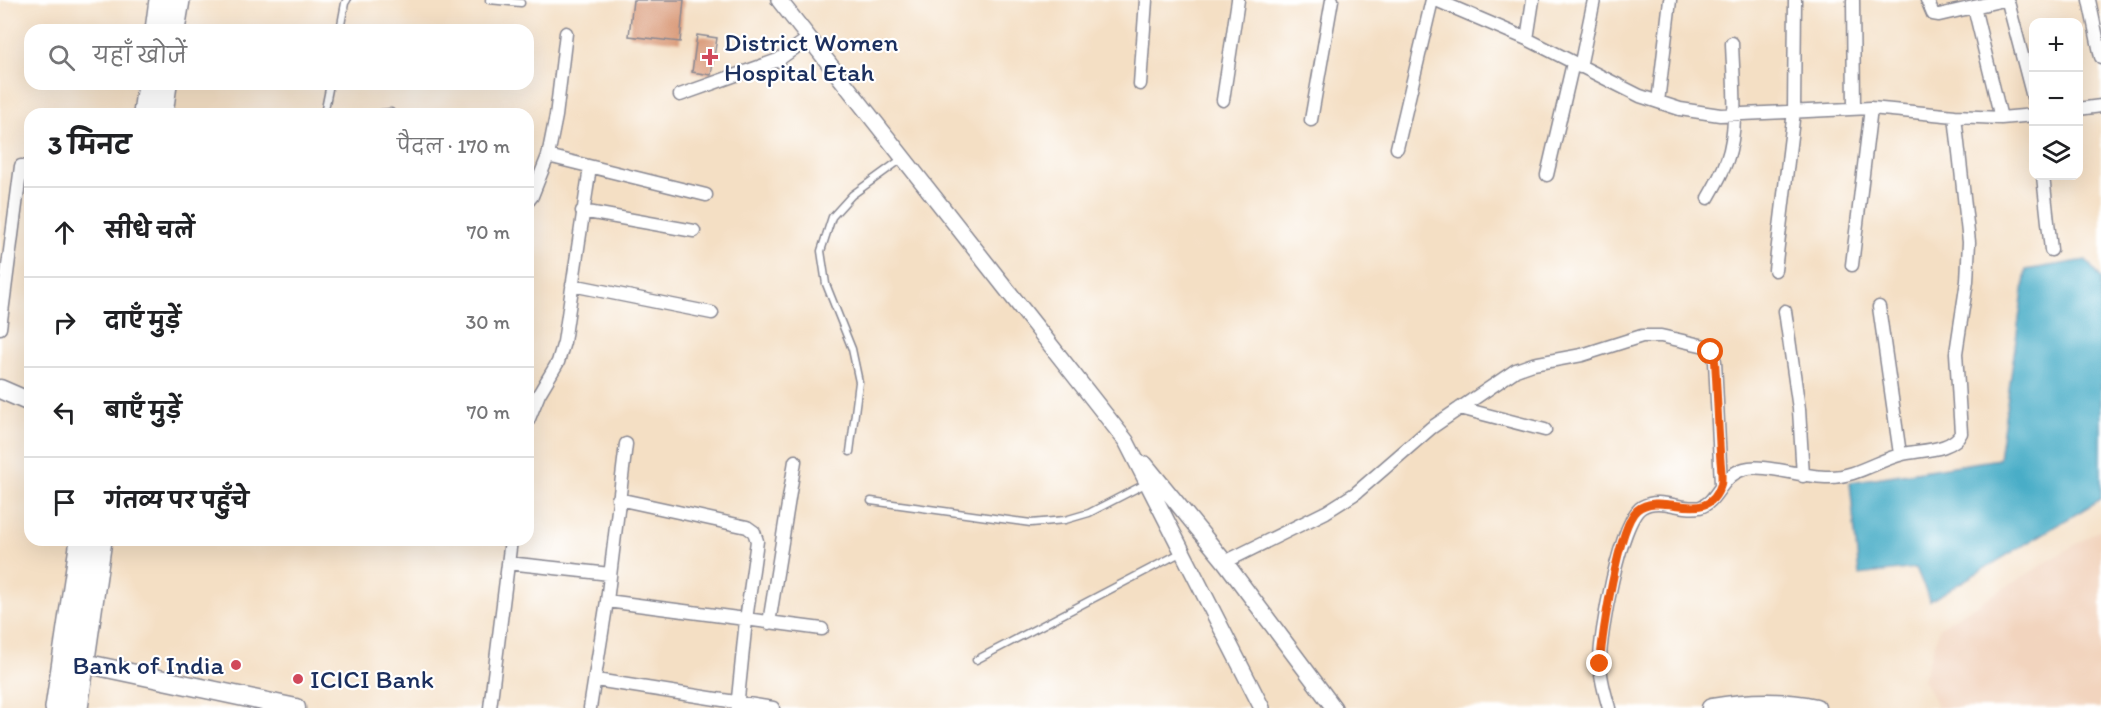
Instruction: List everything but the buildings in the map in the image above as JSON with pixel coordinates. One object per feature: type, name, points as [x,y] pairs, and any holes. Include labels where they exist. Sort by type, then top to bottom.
[{"type":"highway","points":[[157,24],[160,0]]},
{"type":"highway","points":[[175,24],[178,0]]},
{"type":"highway","points":[[145,108],[147,90]]},
{"type":"highway","points":[[163,108],[165,90]]},
{"type":"highway","points":[[77,708],[73,661],[81,546]]},
{"type":"highway","points":[[56,708],[73,661],[100,546]]},
{"type":"main road","points":[[0,389],[24,399]]},
{"type":"main road","points":[[73,661],[296,708]]},
{"type":"main road","points":[[1711,708],[1746,702],[1816,708]]},
{"type":"street","points":[[779,0],[1126,441],[1225,562],[1334,708]]},
{"type":"street","points":[[1140,84],[1146,0]]},
{"type":"street","points":[[1223,100],[1238,0]]},
{"type":"street","points":[[1311,120],[1332,0]]},
{"type":"street","points":[[1397,148],[1437,0],[1527,39],[1640,96],[1680,109],[1720,115],[1871,108],[1955,116],[2001,118],[2029,115]]},
{"type":"street","points":[[1527,39],[1533,0]]},
{"type":"street","points":[[1547,175],[1594,0]]},
{"type":"street","points":[[1658,102],[1670,0]]},
{"type":"street","points":[[1775,270],[1794,111],[1795,0]]},
{"type":"street","points":[[1853,0],[1854,109]]},
{"type":"street","points":[[1927,0],[1933,14],[1939,15],[1987,2],[2004,0],[2010,5],[2029,81]]},
{"type":"street","points":[[2089,0],[2101,57]]},
{"type":"street","points":[[1974,7],[2001,118]]},
{"type":"street","points":[[534,188],[548,156],[556,116],[566,33]]},
{"type":"street","points":[[680,95],[778,60],[809,38]]},
{"type":"street","points":[[1708,198],[1728,159],[1733,115],[1732,43]]},
{"type":"street","points":[[2083,108],[2101,106]]},
{"type":"street","points":[[1852,265],[1871,108]]},
{"type":"street","points":[[1609,708],[1600,664],[1602,635],[1619,556],[1631,519],[1635,512],[1644,505],[1657,503],[1702,506],[1710,502],[1721,484],[1732,474],[1744,469],[1758,467],[1803,476],[1831,477],[1852,474],[1900,454],[1953,443],[1958,439],[1961,433],[1956,353],[1967,281],[1969,242],[1955,116]]},
{"type":"street","points":[[548,156],[706,195]]},
{"type":"street","points":[[0,328],[21,166]]},
{"type":"street","points":[[534,406],[558,362],[564,342],[590,167]]},
{"type":"street","points":[[2043,180],[2051,250]]},
{"type":"street","points":[[582,211],[694,231]]},
{"type":"street","points":[[572,285],[712,313]]},
{"type":"street","points":[[1879,307],[1900,454]]},
{"type":"street","points":[[1785,311],[1799,409],[1803,476]]},
{"type":"street","points":[[1225,562],[1326,512],[1356,493],[1431,428],[1516,370],[1533,364],[1582,356],[1642,336],[1661,336],[1705,346],[1711,352],[1715,361],[1721,484]]},
{"type":"street","points":[[1460,408],[1545,430]]},
{"type":"street","points":[[1126,441],[1262,708]]},
{"type":"street","points":[[590,708],[607,601],[626,444]]},
{"type":"street","points":[[769,623],[795,461]]},
{"type":"street","points":[[618,499],[747,527],[754,532],[757,541],[737,705]]},
{"type":"street","points":[[489,708],[510,546]]},
{"type":"street","points":[[508,562],[610,574]]},
{"type":"street","points":[[607,601],[822,629]]},
{"type":"street","points":[[596,680],[737,705],[773,708]]},
{"type":"lane","points":[[341,24],[347,0]]},
{"type":"lane","points":[[489,0],[521,3]]},
{"type":"lane","points":[[325,108],[329,90]]},
{"type":"lane","points":[[850,452],[859,382],[852,349],[826,284],[821,252],[832,217],[852,195],[903,158]]},
{"type":"lane","points":[[871,501],[1031,523],[1065,520],[1089,513],[1147,483]]},
{"type":"lane","points":[[976,660],[1182,552]]},
{"type":"shaded area","points":[[2101,529],[2101,708],[1938,708],[1923,679],[1940,627]]},
{"type":"water","points":[[2086,260],[2101,279],[2101,499],[1930,601],[1916,568],[1859,575],[1850,482],[1999,459],[2026,270]]},
{"type":"place","name":"District Women Hospital Etah","points":[[710,57]]},
{"type":"place","name":"Bank of India","points":[[236,665]]},
{"type":"place","name":"ICICI Bank","points":[[298,679]]},
{"type":"route","points":[[1600,664],[1602,635],[1609,598],[1619,556],[1635,512],[1644,505],[1657,503],[1702,506],[1710,502],[1721,484],[1715,361],[1711,352]]}]
